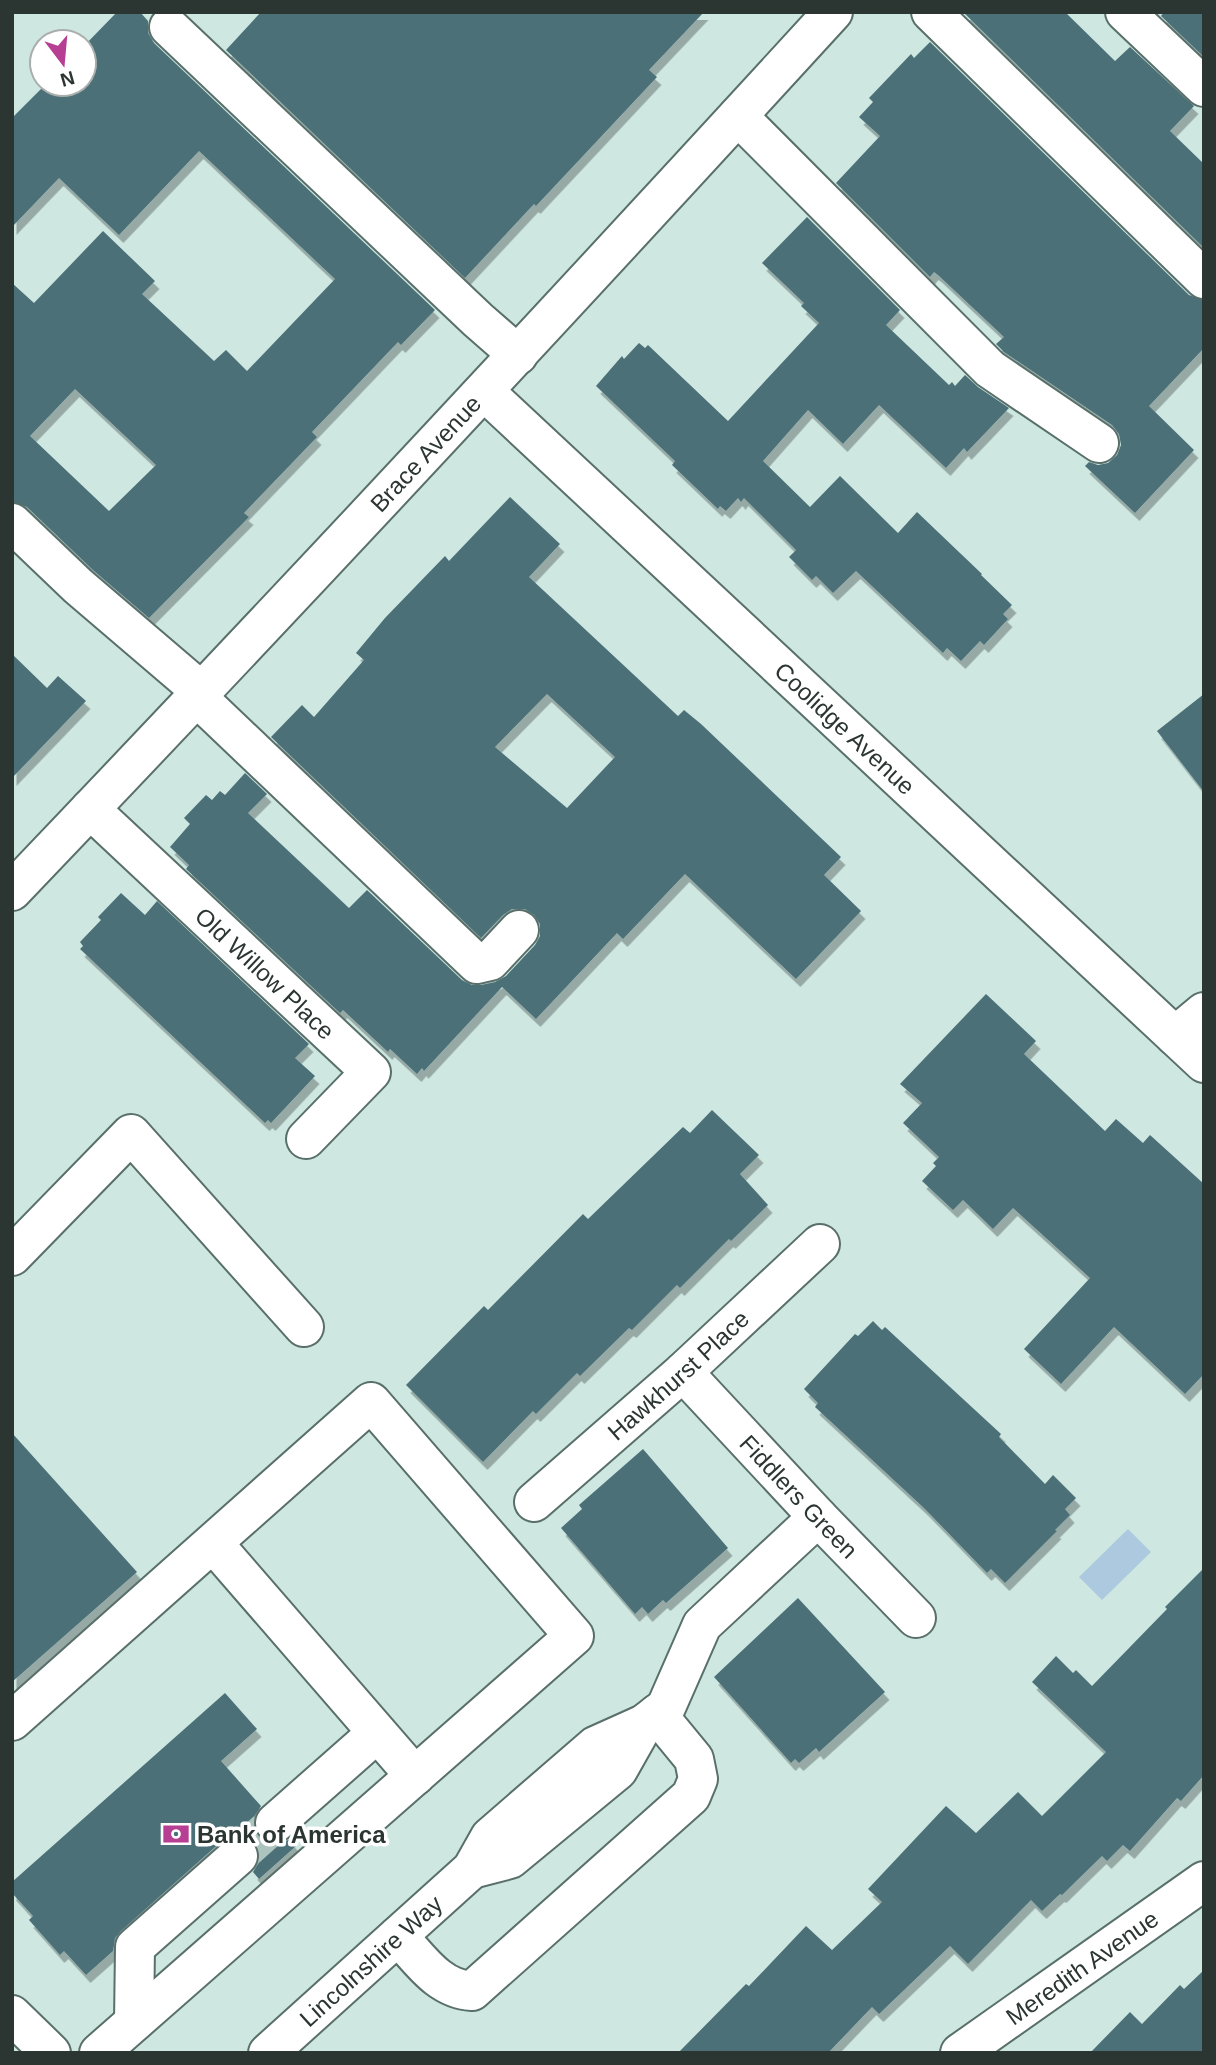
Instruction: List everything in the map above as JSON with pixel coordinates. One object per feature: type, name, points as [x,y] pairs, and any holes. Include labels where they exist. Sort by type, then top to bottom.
[{"type":"street","name":"Brace Avenue","points":[[12,891],[518,355],[833,12]]},
{"type":"street","points":[[931,12],[1204,279]]},
{"type":"street","points":[[1125,12],[1204,87]]},
{"type":"street","points":[[170,27],[518,355]]},
{"type":"street","points":[[738,116],[990,369],[1099,443]]},
{"type":"street","name":"Coolidge Avenue","points":[[484,391],[1204,1063]]},
{"type":"street","points":[[12,523],[78,586],[200,694],[477,964],[490,961],[519,930]]},
{"type":"street","name":"Old Willow Place","points":[[90,809],[371,1072],[306,1139]]},
{"type":"street","points":[[1175,1036],[1204,1012]]},
{"type":"street","points":[[12,1256],[131,1134],[304,1327]]},
{"type":"street","name":"Hawkhurst Place","points":[[534,1502],[683,1372],[820,1244]]},
{"type":"street","name":"Fiddlers Green","points":[[683,1372],[916,1618]]},
{"type":"street","points":[[12,1721],[371,1402],[574,1636],[99,2053]]},
{"type":"street","name":"Lincolnshire Way","points":[[268,2053],[472,1868],[510,1858],[618,1770],[650,1719],[666,1707],[702,1625],[818,1517]]},
{"type":"street","points":[[213,1543],[415,1776]]},
{"type":"street","points":[[398,1936],[438,1979],[456,1990],[472,1991],[691,1796],[698,1779],[694,1759],[650,1719]]},
{"type":"street","points":[[275,1823],[377,1733]]},
{"type":"street","points":[[134,2022],[135,1947],[238,1856]]},
{"type":"street","name":"Meredith Avenue","points":[[960,2053],[1204,1881]]},
{"type":"water","points":[[1128,1529],[1151,1552],[1102,1600],[1079,1577]]},
{"type":"building","points":[[117,12],[140,12],[148,21],[148,33],[154,43],[435,310],[401,345],[398,342],[312,432],[317,437],[244,513],[249,517],[149,618],[93,570],[27,507],[12,502],[12,283],[34,303],[103,231],[155,281],[142,294],[214,361],[226,350],[247,371],[335,279],[199,151],[119,235],[59,178],[12,227],[12,118],[32,98],[98,98],[98,32]],"holes":[[[75,389],[156,465],[109,511],[30,436]]]},
{"type":"building","points":[[261,12],[704,12],[649,70],[657,77],[465,278],[226,50]]},
{"type":"building","points":[[963,12],[1065,12],[1115,61],[1130,47],[1194,106],[1170,131],[1204,164],[1204,248]]},
{"type":"building","points":[[1164,12],[1204,12],[1204,57],[1161,16]]},
{"type":"building","points":[[930,42],[1189,295],[1204,300],[1204,348],[1149,406],[1194,450],[1135,513],[1085,466],[1089,462],[1098,465],[1108,463],[1117,455],[1121,445],[1119,434],[1112,425],[1004,352],[996,344],[1004,337],[938,275],[934,272],[930,277],[836,183],[880,136],[859,117],[873,102],[869,98],[911,54],[914,58]]},
{"type":"building","points":[[807,217],[900,310],[886,325],[949,385],[952,382],[955,386],[965,375],[1009,408],[967,452],[964,448],[946,468],[879,405],[843,444],[808,410],[763,461],[810,507],[840,476],[898,533],[917,512],[982,574],[1012,605],[1003,614],[1008,619],[984,645],[980,641],[961,661],[947,648],[943,653],[856,571],[833,593],[816,576],[812,580],[789,557],[796,550],[744,498],[741,502],[738,498],[726,511],[720,506],[718,509],[672,465],[675,461],[596,386],[622,356],[624,359],[639,343],[645,348],[648,345],[728,421],[819,323],[801,306],[804,303],[762,263]]},
{"type":"building","points":[[510,497],[560,544],[529,577],[678,716],[684,710],[701,724],[841,857],[824,875],[861,911],[796,979],[685,874],[623,939],[617,933],[536,1019],[502,987],[424,1071],[422,1068],[417,1074],[390,1049],[388,1052],[343,1010],[340,1013],[186,869],[189,865],[170,847],[190,824],[184,818],[206,795],[212,800],[220,791],[225,795],[245,773],[267,794],[248,813],[349,908],[367,890],[462,980],[472,985],[495,982],[506,976],[535,945],[540,936],[540,924],[534,915],[525,909],[512,909],[481,938],[271,737],[302,705],[314,717],[364,660],[356,653],[385,618],[445,556],[449,561]],"holes":[[[547,694],[615,757],[567,808],[495,747]]]},
{"type":"building","points":[[12,654],[47,688],[58,676],[86,701],[12,778]]},
{"type":"building","points":[[1204,694],[1204,792],[1157,731]]},
{"type":"building","points":[[121,893],[145,915],[157,901],[309,1044],[295,1058],[315,1076],[271,1123],[268,1120],[265,1123],[80,949],[83,946],[80,942],[101,920],[98,917]]},
{"type":"building","points":[[986,994],[1036,1041],[1024,1054],[1105,1131],[1116,1119],[1143,1143],[1150,1135],[1204,1184],[1204,1374],[1185,1394],[1114,1327],[1061,1384],[1024,1349],[1090,1278],[1013,1208],[993,1229],[963,1200],[953,1210],[922,1181],[936,1166],[933,1163],[939,1157],[903,1123],[922,1103],[900,1084]]},
{"type":"building","points":[[712,1110],[759,1155],[740,1174],[768,1205],[680,1288],[677,1285],[632,1330],[629,1328],[580,1376],[577,1373],[536,1414],[533,1411],[483,1462],[406,1385],[484,1306],[488,1310],[583,1214],[588,1219],[683,1127],[690,1133]]},
{"type":"building","points":[[873,1321],[882,1330],[885,1327],[1001,1434],[999,1437],[1045,1484],[1053,1475],[1076,1498],[1065,1509],[1070,1515],[1055,1530],[1057,1531],[1005,1583],[991,1569],[987,1573],[924,1508],[815,1407],[818,1403],[804,1389],[855,1334],[858,1336]]},
{"type":"building","points":[[12,1433],[137,1572],[12,1682]]},
{"type":"building","points":[[643,1449],[728,1548],[666,1603],[663,1600],[648,1614],[642,1607],[635,1614],[561,1528],[582,1509],[579,1505]]},
{"type":"building","points":[[1204,1568],[1204,1775],[1181,1801],[1177,1798],[1130,1851],[1123,1845],[1107,1861],[1102,1856],[1042,1911],[1031,1900],[968,1964],[950,1946],[879,2014],[872,2007],[828,2053],[678,2053],[746,1984],[749,1986],[806,1926],[832,1950],[882,1902],[868,1889],[946,1806],[976,1833],[1018,1792],[1042,1816],[1106,1752],[1032,1682],[1056,1656],[1073,1673],[1076,1670],[1092,1686]]},
{"type":"building","points":[[798,1598],[885,1692],[819,1752],[816,1748],[799,1763],[795,1759],[791,1763],[714,1677]]},
{"type":"building","name":"Bank of America","points":[[225,1693],[257,1729],[221,1761],[261,1806],[254,1817],[258,1837],[269,1844],[280,1844],[290,1839],[296,1846],[259,1879],[253,1872],[259,1862],[255,1842],[244,1835],[224,1839],[121,1931],[115,1938],[113,1951],[86,1975],[64,1951],[60,1955],[29,1920],[33,1916],[12,1893],[12,1882]]},
{"type":"building","points":[[1204,1970],[1204,2053],[1090,2053],[1130,2012],[1142,2024],[1180,1985],[1184,1989]]},
{"type":"tunnel","points":[[238,1856],[275,1823]]},
{"type":"place","name":"Bank of America","points":[[176,1834]]}]
